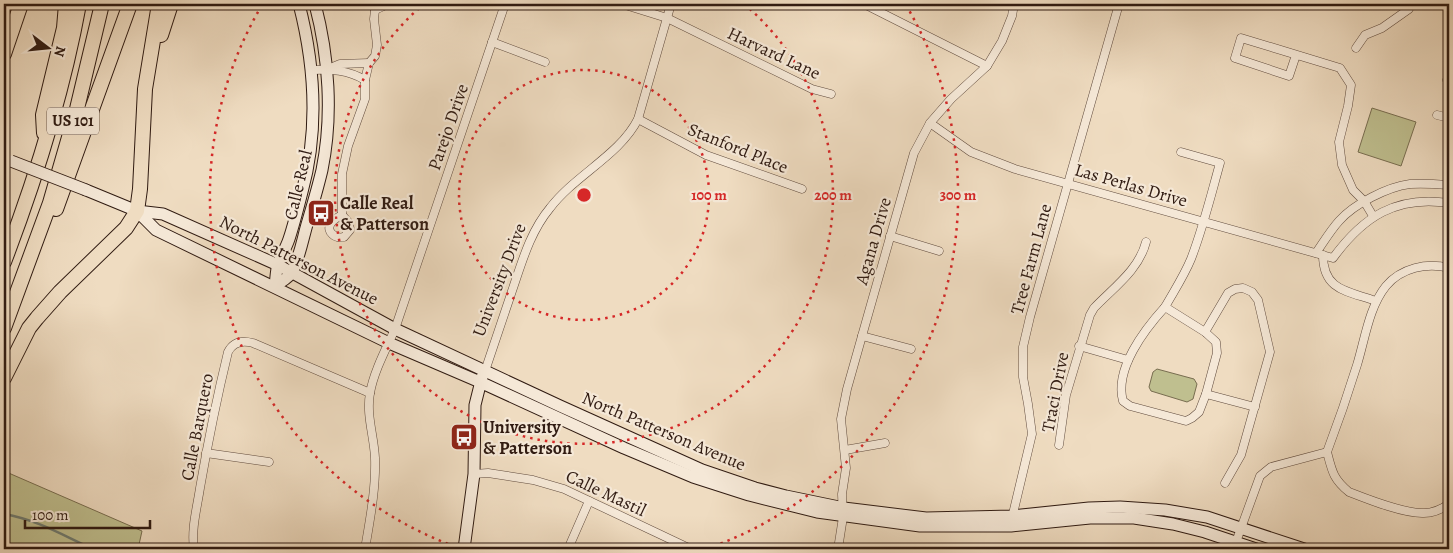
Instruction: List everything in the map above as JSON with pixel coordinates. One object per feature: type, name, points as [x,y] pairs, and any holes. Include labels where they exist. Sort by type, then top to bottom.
[{"type":"highway","points":[[4,41],[10,4]]},
{"type":"highway","points":[[4,54],[21,4]]},
{"type":"highway","points":[[45,142],[43,115],[64,28],[66,4]]},
{"type":"highway","name":"US 101","points":[[4,262],[45,142],[63,78],[79,4]]},
{"type":"highway","name":"US 101","points":[[4,328],[39,237],[76,113],[102,4]]},
{"type":"highway","points":[[39,237],[59,205],[130,4]]},
{"type":"highway","points":[[4,378],[29,328],[60,292],[126,228],[137,211],[140,189],[145,89],[159,4]]},
{"type":"highway","points":[[145,89],[171,4]]},
{"type":"main road","name":"Calle Real","points":[[275,286],[278,265],[288,240],[308,168],[312,145],[312,70],[309,45],[299,4]]},
{"type":"main road","name":"Calle Real","points":[[275,286],[291,273],[300,251],[322,169],[326,146],[328,111],[327,70],[316,4]]},
{"type":"main road","name":"North Patterson Avenue","points":[[8,160],[137,211],[163,214],[278,265],[396,329],[702,470],[844,512]]},
{"type":"main road","name":"North Patterson Avenue","points":[[137,211],[156,230],[275,286],[389,343],[694,477],[778,503],[844,512],[926,518],[1011,521],[1134,518],[1177,525],[1256,549]]},
{"type":"main road","name":"University Drive","points":[[464,549],[474,474],[475,405],[480,382],[485,371]]},
{"type":"main road","name":"North Patterson Avenue","points":[[1011,521],[1089,508],[1143,508],[1207,517],[1304,549]]},
{"type":"street","points":[[342,215],[342,174],[348,146],[365,99],[365,80],[369,63],[375,56],[377,45],[374,19],[375,7],[388,4]]},
{"type":"street","name":"Parejo Drive","points":[[366,549],[376,480],[375,449],[369,419],[370,393],[396,329],[504,4]]},
{"type":"street","name":"Harvard Lane","points":[[622,4],[667,18],[812,88],[831,94]]},
{"type":"street","name":"University Drive","points":[[485,371],[521,263],[540,221],[561,194],[621,143],[638,119],[671,4]]},
{"type":"street","points":[[864,4],[987,66]]},
{"type":"street","name":"Agana Drive","points":[[838,549],[844,512],[842,498],[846,468],[841,419],[862,336],[914,153],[930,123],[951,99],[987,66],[1002,41],[1012,16],[1014,4]]},
{"type":"street","name":"Tree Farm Lane","points":[[1011,521],[1032,434],[1023,377],[1023,347],[1119,4]]},
{"type":"street","points":[[1356,48],[1366,35],[1382,28],[1408,9],[1410,4]]},
{"type":"street","points":[[1296,55],[1288,76],[1236,58],[1241,38],[1340,68],[1351,85],[1339,142],[1342,165],[1353,190],[1364,201],[1373,216],[1410,202],[1431,201],[1449,203]]},
{"type":"street","points":[[492,42],[545,62]]},
{"type":"street","points":[[327,70],[340,64],[369,63]]},
{"type":"street","points":[[312,70],[350,73],[365,80]]},
{"type":"street","points":[[1436,115],[1449,118]]},
{"type":"street","name":"Stanford Place","points":[[638,119],[706,155],[802,189]]},
{"type":"street","name":"Las Perlas Drive","points":[[930,123],[971,152],[1016,168],[1332,258],[1345,241],[1373,216]]},
{"type":"street","points":[[1165,307],[1205,332],[1216,342],[1217,353],[1206,394],[1199,412],[1186,421],[1130,406],[1122,401],[1120,392],[1128,360],[1150,323],[1165,307],[1177,289],[1191,259],[1220,163],[1181,152]]},
{"type":"street","points":[[1376,301],[1337,287],[1328,278],[1323,269],[1319,254],[1340,220],[1364,201],[1389,189],[1409,184],[1430,183],[1449,185]]},
{"type":"street","points":[[890,236],[939,251]]},
{"type":"street","name":"Traci Drive","points":[[1060,445],[1066,395],[1079,346],[1090,315],[1094,308],[1130,272],[1143,253],[1146,242]]},
{"type":"street","points":[[1449,268],[1432,265],[1419,266],[1406,271],[1387,285],[1376,301],[1344,409],[1327,452],[1332,475],[1349,492],[1410,511],[1424,513],[1436,511],[1449,504]]},
{"type":"street","points":[[1205,332],[1228,293],[1235,289],[1243,288],[1252,292],[1258,300],[1270,352],[1241,455],[1225,482]]},
{"type":"street","points":[[862,336],[911,349]]},
{"type":"street","name":"Calle Barquero","points":[[194,549],[194,522],[215,402],[228,352],[235,344],[245,341],[253,343],[370,393]]},
{"type":"street","name":"Traci Drive","points":[[1079,346],[1128,360]]},
{"type":"street","points":[[1206,394],[1255,407]]},
{"type":"street","points":[[845,450],[885,443]]},
{"type":"street","points":[[1236,542],[1260,476],[1271,467],[1327,452]]},
{"type":"street","points":[[206,453],[269,462]]},
{"type":"street","name":"Calle Mastil","points":[[474,474],[488,474],[550,484],[692,549]]},
{"type":"street","points":[[568,549],[589,501]]},
{"type":"green space","points":[[1372,108],[1416,122],[1401,166],[1358,152]]},
{"type":"green space","points":[[1157,369],[1194,379],[1197,384],[1193,399],[1187,402],[1151,391],[1149,387],[1153,372]]},
{"type":"green space","points":[[4,471],[142,531],[138,549],[4,549]]},
{"type":"waterway","points":[[4,514],[39,524],[93,549]]},
{"type":"place","name":"Calle Real & Patterson","points":[[321,213]]},
{"type":"place","name":"University & Patterson","points":[[464,437]]}]
